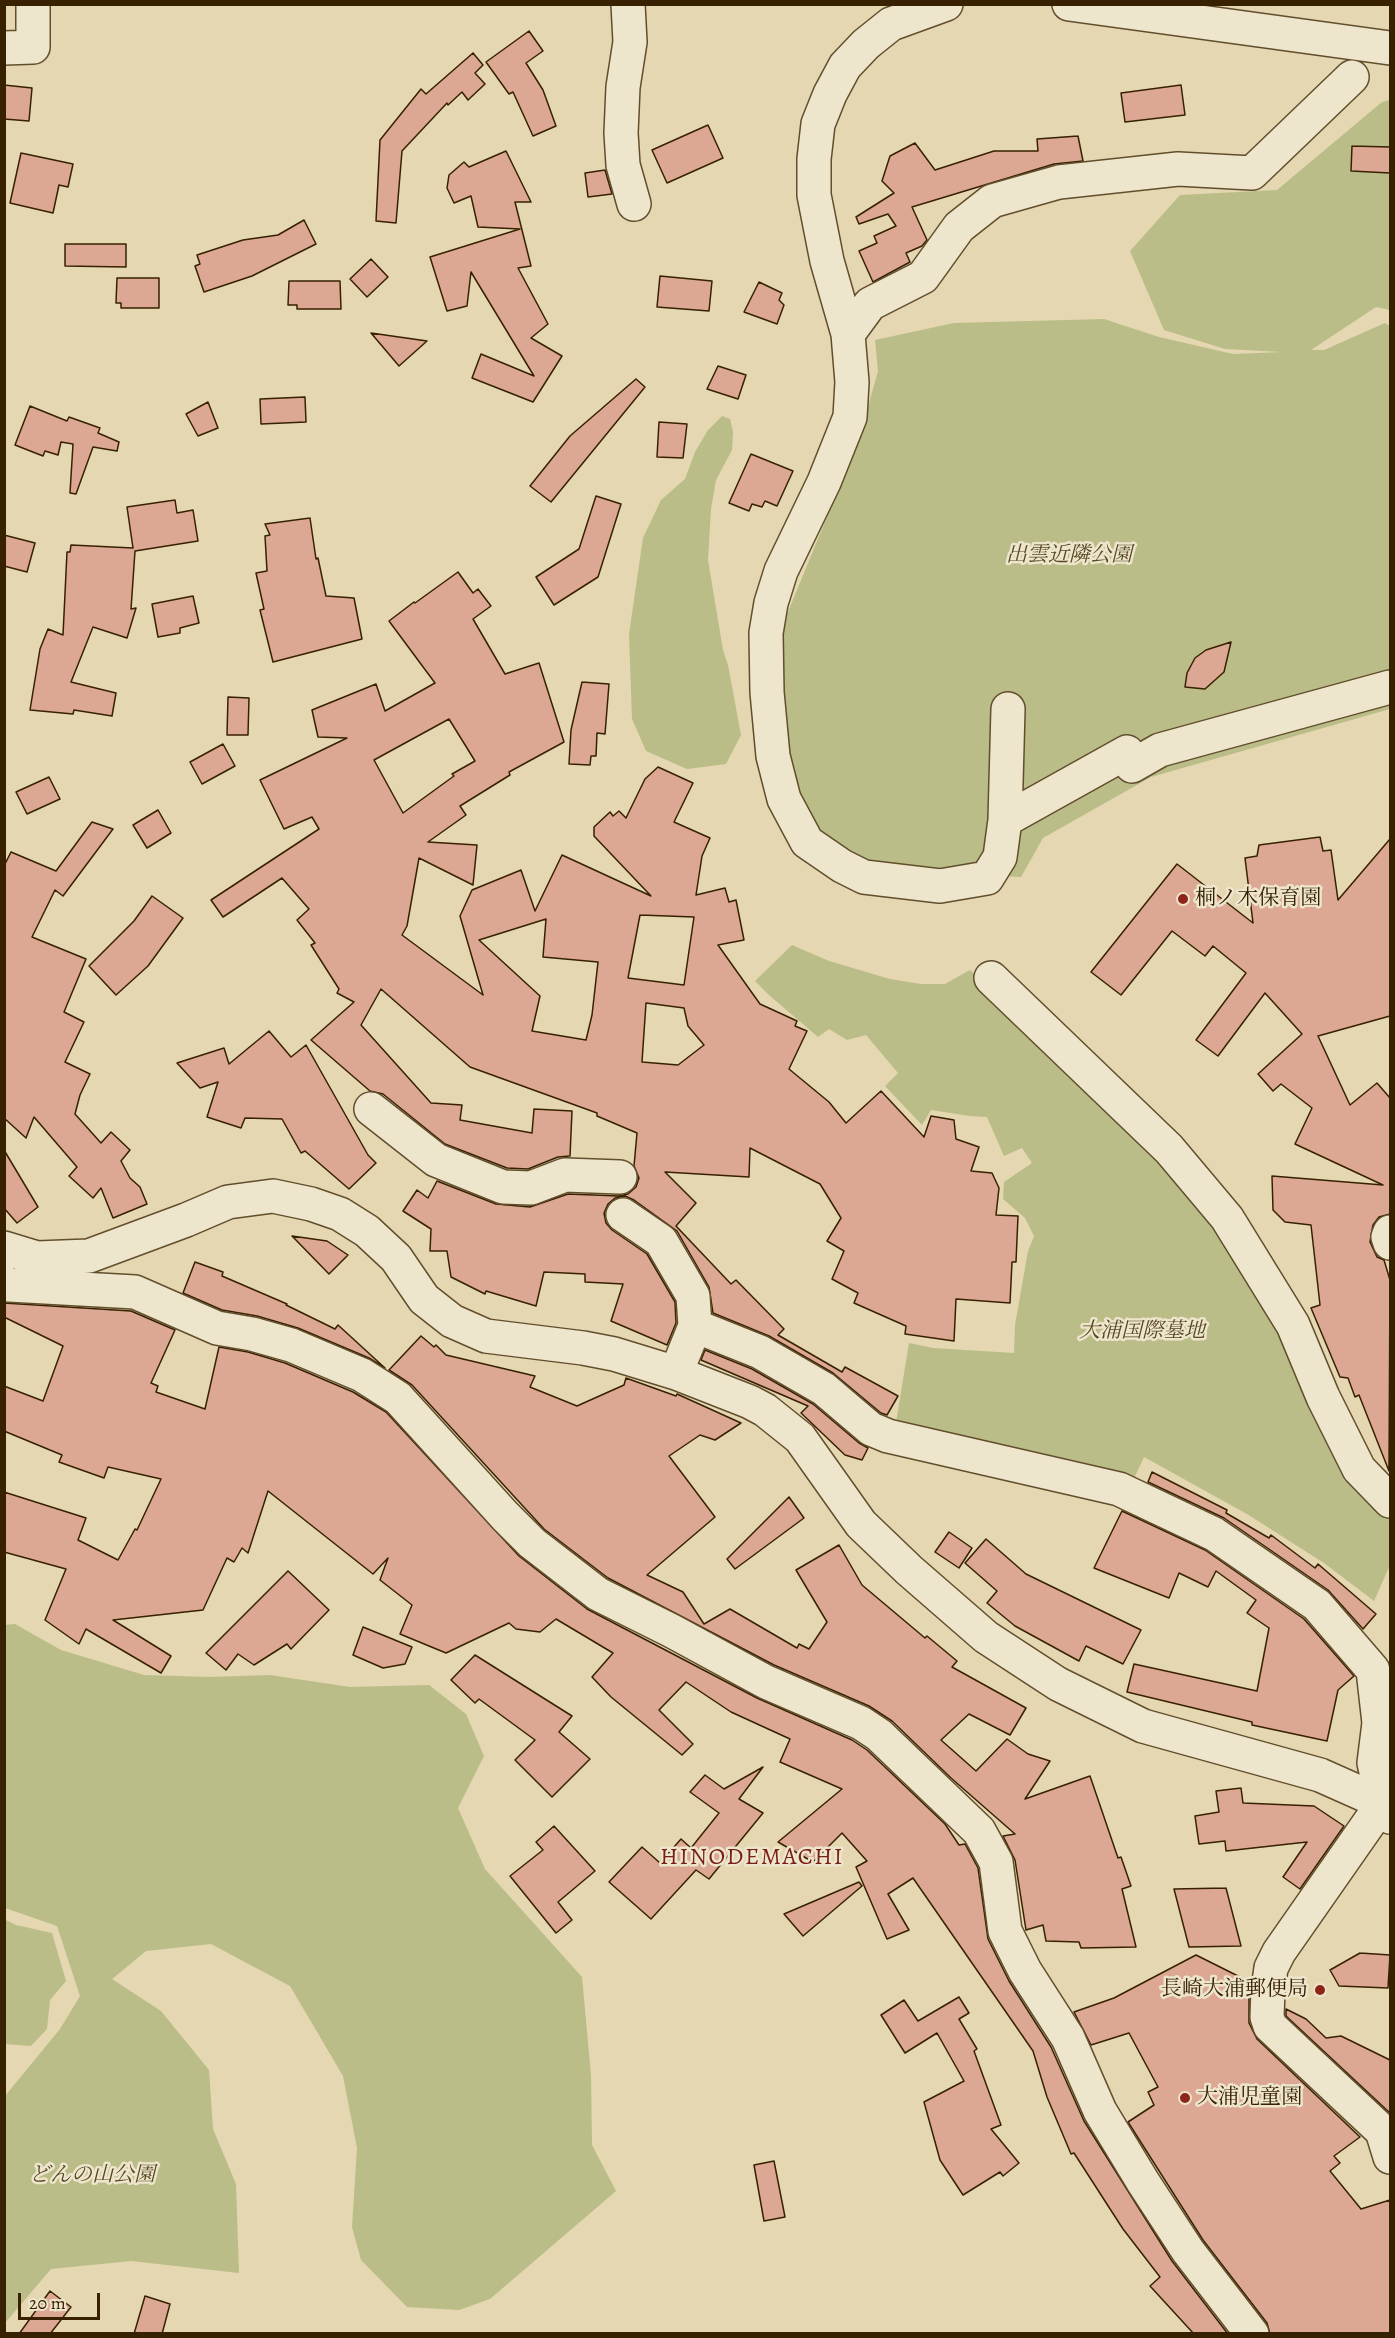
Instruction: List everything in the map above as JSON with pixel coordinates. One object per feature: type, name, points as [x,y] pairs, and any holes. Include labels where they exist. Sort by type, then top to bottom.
[{"type":"street","points":[[4,48],[33,47],[33,4]]},
{"type":"street","points":[[628,4],[630,42],[623,87],[621,133],[623,165],[634,204]]},
{"type":"street","points":[[946,4],[891,24],[866,44],[845,66],[818,124],[814,159],[814,195],[827,261],[848,334],[852,382],[850,417],[824,482],[781,571],[771,603],[766,633],[767,692],[773,756],[784,799],[807,842],[842,866],[864,877],[940,886],[987,878],[1000,857],[1005,820],[1008,709]]},
{"type":"street","points":[[1070,4],[1390,48]]},
{"type":"street","points":[[848,334],[870,304],[923,277],[959,227],[992,201],[1070,181],[1178,169],[1252,173],[1352,77]]},
{"type":"street","points":[[1005,820],[1130,759],[1390,687]]},
{"type":"street","points":[[991,978],[1169,1149],[1227,1218],[1293,1325],[1323,1396],[1359,1469],[1390,1502]]},
{"type":"street","points":[[371,1109],[436,1160],[503,1186],[531,1188],[565,1175],[620,1177]]},
{"type":"street","points":[[4,1248],[37,1258],[89,1256],[228,1202],[273,1197],[311,1204],[340,1214],[367,1231],[396,1258],[424,1299],[452,1321],[486,1336],[593,1350],[676,1373],[750,1402],[780,1421],[800,1438],[861,1524],[909,1570],[986,1637],[1058,1684],[1143,1726],[1320,1775],[1387,1810]]},
{"type":"street","points":[[623,1215],[661,1241],[693,1296],[695,1326],[676,1373]]},
{"type":"street","points":[[1390,1232],[1388,1237],[1390,1244]]},
{"type":"street","points":[[4,1282],[9,1285],[135,1292],[217,1329],[252,1334],[291,1345],[362,1375],[398,1398],[505,1516],[548,1556],[598,1594],[766,1682],[861,1723],[879,1735],[979,1831],[996,1862],[1005,1931],[1025,1971],[1068,2038],[1100,2110],[1188,2251],[1252,2334]]},
{"type":"street","points":[[695,1326],[760,1352],[824,1389],[871,1429],[888,1436],[1119,1489],[1214,1534],[1317,1605],[1372,1670],[1387,1810],[1279,1952],[1271,1968],[1268,2017],[1270,2026],[1382,2131],[1390,2157]]},
{"type":"green space","name":"出雲近隣公園","points":[[1390,100],[1390,310],[1376,307],[1311,350],[1324,350],[1385,323],[1390,326],[1390,709],[1151,777],[1043,838],[1021,877],[886,871],[845,857],[815,832],[798,796],[786,752],[781,681],[783,624],[859,439],[878,371],[875,340],[954,323],[1104,319],[1159,337],[1233,354],[1282,352],[1225,349],[1164,330],[1130,251],[1180,195],[1277,190],[1382,102]]},
{"type":"green space","points":[[722,416],[730,419],[733,432],[732,450],[716,480],[711,509],[708,560],[723,650],[741,735],[726,764],[687,769],[646,751],[632,719],[629,634],[643,538],[661,500],[685,479],[695,452],[708,430]]},
{"type":"green space","name":"大浦国際墓地","points":[[792,945],[829,961],[890,979],[921,984],[945,984],[970,970],[1099,1089],[1219,1216],[1390,1511],[1390,1565],[1374,1601],[1324,1563],[1247,1514],[1144,1457],[1131,1485],[895,1429],[909,1343],[933,1348],[1014,1353],[1015,1325],[1028,1251],[1034,1236],[1025,1218],[1003,1199],[1004,1182],[1032,1163],[1022,1148],[1004,1156],[987,1117],[931,1110],[922,1125],[885,1086],[898,1073],[866,1035],[847,1040],[829,1029],[818,1037],[769,995],[755,981]]},
{"type":"green space","name":"どんの山公園","points":[[15,1624],[61,1650],[144,1675],[210,1677],[270,1675],[350,1687],[429,1685],[466,1714],[484,1756],[458,1808],[485,1869],[582,1977],[591,2075],[592,2145],[616,2191],[490,2299],[459,2310],[407,2307],[361,2260],[352,2227],[357,2148],[343,2076],[290,1986],[211,1944],[146,1951],[112,1979],[161,2011],[209,2070],[213,2129],[236,2184],[239,2273],[131,2261],[51,2269],[5,2323],[5,2096],[60,2029],[80,1996],[57,1926],[5,1908],[4,1625]]},
{"type":"green space","points":[[4,1919],[16,1925],[52,1933],[66,1981],[50,2000],[47,2029],[31,2046],[5,2044]]},
{"type":"building","points":[[529,31],[543,51],[526,63],[543,90],[556,126],[533,136],[513,92],[509,94],[486,62]]},
{"type":"building","points":[[473,53],[483,65],[475,73],[485,84],[468,100],[462,92],[448,105],[447,103],[402,151],[396,223],[376,221],[380,140],[421,89],[426,94]]},
{"type":"building","points":[[4,85],[32,88],[29,121],[4,119]]},
{"type":"building","points":[[1181,85],[1185,115],[1125,122],[1121,93]]},
{"type":"building","points":[[708,125],[723,158],[667,183],[652,150]]},
{"type":"building","points":[[1078,136],[1083,161],[1054,164],[912,207],[927,240],[922,246],[906,253],[910,262],[873,282],[859,251],[877,243],[874,236],[896,226],[888,214],[859,224],[856,217],[894,193],[882,181],[890,156],[915,143],[935,170],[994,151],[1038,151],[1037,139]]},
{"type":"building","points":[[1352,146],[1390,147],[1390,173],[1351,171]]},
{"type":"building","points":[[506,151],[531,202],[515,202],[531,266],[518,268],[548,324],[531,338],[562,356],[533,402],[472,378],[481,354],[534,376],[471,272],[467,306],[447,311],[430,257],[520,229],[478,227],[471,196],[454,203],[447,188],[449,175],[464,162],[469,167]]},
{"type":"building","points":[[21,153],[73,164],[68,187],[59,185],[53,213],[10,203]]},
{"type":"building","points":[[605,170],[612,194],[588,197],[585,173]]},
{"type":"building","points":[[304,220],[316,244],[252,276],[204,292],[195,266],[200,264],[197,255],[243,240],[278,235]]},
{"type":"building","points":[[65,244],[126,244],[126,267],[65,266]]},
{"type":"building","points":[[371,259],[388,277],[367,297],[350,279]]},
{"type":"building","points":[[660,276],[712,281],[709,311],[657,307]]},
{"type":"building","points":[[117,278],[159,278],[159,308],[121,308],[121,303],[116,303]]},
{"type":"building","points":[[289,281],[340,281],[341,309],[297,309],[297,305],[288,305]]},
{"type":"building","points":[[759,282],[782,293],[779,300],[784,305],[777,324],[744,312]]},
{"type":"building","points":[[371,333],[427,341],[399,366]]},
{"type":"building","points":[[718,366],[746,375],[738,399],[707,389]]},
{"type":"building","points":[[636,379],[645,387],[551,502],[530,486],[570,436]]},
{"type":"building","points":[[305,397],[306,422],[261,424],[260,399]]},
{"type":"building","points":[[208,402],[218,428],[198,436],[186,414]]},
{"type":"building","points":[[30,406],[67,421],[69,417],[100,428],[98,433],[119,442],[117,451],[93,447],[76,494],[70,493],[73,444],[61,442],[58,455],[45,451],[43,456],[15,445]]},
{"type":"building","points":[[659,422],[687,424],[683,458],[657,457]]},
{"type":"building","points":[[751,454],[793,471],[777,506],[765,501],[762,507],[752,504],[749,511],[729,503]]},
{"type":"building","points":[[596,496],[621,504],[598,577],[554,605],[536,577],[579,549]]},
{"type":"building","points":[[175,500],[177,513],[193,510],[198,541],[135,551],[131,609],[136,608],[127,638],[93,627],[71,682],[116,693],[112,716],[74,710],[73,714],[30,710],[40,649],[48,629],[63,635],[67,552],[70,552],[71,545],[133,548],[127,507]]},
{"type":"building","points":[[310,518],[316,559],[318,558],[326,596],[354,598],[362,639],[273,662],[260,610],[264,609],[256,573],[267,571],[265,536],[270,535],[265,524]]},
{"type":"building","points":[[4,535],[35,543],[27,572],[4,566]]},
{"type":"building","points":[[458,572],[473,593],[478,589],[491,606],[473,619],[505,674],[539,663],[564,742],[509,772],[510,775],[460,806],[466,815],[428,842],[477,845],[473,885],[419,858],[407,926],[402,935],[483,995],[460,916],[472,890],[521,870],[535,911],[562,855],[651,896],[594,836],[594,827],[610,812],[613,816],[619,811],[626,818],[645,779],[658,767],[693,783],[674,822],[710,838],[702,856],[696,895],[725,888],[729,902],[736,900],[744,940],[718,945],[760,1004],[797,1021],[795,1026],[807,1031],[789,1069],[829,1102],[846,1123],[881,1091],[924,1137],[931,1116],[954,1120],[956,1139],[979,1147],[971,1171],[992,1173],[999,1188],[996,1215],[1018,1216],[1016,1262],[1012,1262],[1010,1303],[956,1299],[954,1341],[905,1334],[906,1326],[854,1303],[858,1293],[832,1279],[844,1251],[827,1241],[841,1218],[820,1184],[750,1148],[749,1177],[665,1172],[696,1203],[676,1226],[731,1284],[736,1280],[784,1329],[778,1335],[842,1372],[845,1367],[898,1396],[887,1415],[881,1413],[833,1373],[769,1336],[713,1313],[709,1287],[677,1231],[625,1196],[615,1198],[608,1204],[604,1213],[606,1223],[612,1230],[647,1254],[675,1302],[676,1323],[667,1345],[611,1321],[623,1284],[585,1282],[585,1274],[544,1272],[536,1306],[486,1291],[485,1294],[451,1277],[447,1251],[430,1251],[431,1229],[403,1211],[417,1190],[428,1198],[437,1181],[496,1204],[530,1207],[568,1194],[619,1196],[628,1194],[636,1187],[639,1178],[634,1166],[637,1133],[597,1116],[597,1113],[470,1067],[381,989],[361,1025],[431,1103],[462,1105],[460,1120],[532,1133],[534,1109],[572,1111],[570,1156],[558,1157],[528,1169],[507,1168],[445,1144],[383,1094],[370,1091],[311,1040],[354,1002],[337,993],[339,989],[311,945],[315,943],[297,920],[309,909],[282,878],[223,917],[211,900],[319,829],[312,817],[284,829],[260,780],[347,738],[318,737],[312,710],[376,684],[385,711],[435,683],[389,621]],"holes":[[[449,719],[475,761],[452,774],[454,776],[403,813],[374,760]],[[640,915],[694,917],[684,985],[628,978]],[[546,919],[543,957],[598,962],[592,1015],[586,1040],[532,1031],[540,996],[479,940]],[[646,1003],[684,1008],[688,1026],[704,1045],[678,1065],[642,1062]]]},
{"type":"building","points":[[193,596],[199,623],[180,628],[180,633],[158,637],[152,604]]},
{"type":"building","points":[[1231,642],[1224,672],[1205,689],[1185,687],[1187,673],[1195,658],[1206,650]]},
{"type":"building","points":[[582,682],[609,684],[605,734],[597,733],[596,756],[591,756],[590,765],[569,764],[571,730]]},
{"type":"building","points":[[228,697],[249,698],[248,735],[227,735]]},
{"type":"building","points":[[223,744],[235,766],[202,784],[190,762]]},
{"type":"building","points":[[49,777],[60,799],[27,814],[16,792]]},
{"type":"building","points":[[158,810],[171,833],[147,848],[133,825]]},
{"type":"building","points":[[92,822],[113,829],[63,896],[55,890],[32,937],[86,959],[64,1012],[84,1022],[65,1062],[90,1074],[80,1095],[75,1114],[101,1143],[111,1132],[130,1150],[121,1161],[130,1178],[140,1187],[147,1204],[113,1218],[101,1188],[93,1198],[69,1176],[77,1167],[34,1117],[26,1138],[4,1118],[4,866],[11,852],[56,871]]},
{"type":"building","points":[[1320,837],[1323,851],[1331,850],[1338,900],[1390,839],[1390,1016],[1318,1036],[1350,1105],[1377,1083],[1390,1098],[1390,1214],[1379,1217],[1373,1225],[1370,1242],[1377,1257],[1384,1260],[1390,1280],[1389,1471],[1359,1395],[1355,1397],[1348,1378],[1340,1377],[1311,1308],[1320,1305],[1311,1225],[1285,1222],[1273,1210],[1272,1176],[1383,1185],[1295,1144],[1312,1108],[1281,1084],[1273,1091],[1258,1074],[1302,1034],[1265,993],[1218,1056],[1196,1040],[1246,973],[1213,946],[1205,956],[1172,931],[1121,995],[1091,972],[1177,864],[1253,923],[1245,858],[1257,856],[1259,845]]},
{"type":"building","points":[[152,896],[183,918],[148,966],[116,995],[89,966],[134,921]]},
{"type":"building","points":[[269,1031],[291,1057],[306,1045],[368,1155],[376,1163],[349,1189],[305,1151],[301,1153],[282,1119],[245,1118],[241,1128],[207,1117],[218,1082],[200,1088],[177,1063],[224,1048],[229,1064]]},
{"type":"building","points":[[4,1150],[38,1207],[17,1223],[4,1208]]},
{"type":"building","points":[[292,1236],[327,1241],[348,1255],[329,1274]]},
{"type":"building","points":[[195,1262],[223,1272],[222,1276],[287,1304],[335,1329],[338,1325],[385,1368],[369,1358],[298,1328],[257,1316],[222,1310],[183,1293]]},
{"type":"building","points":[[4,1303],[131,1311],[175,1330],[151,1383],[158,1386],[156,1392],[205,1409],[219,1347],[248,1352],[285,1363],[353,1392],[386,1412],[519,1556],[587,1609],[757,1698],[852,1740],[867,1750],[945,1824],[959,1845],[965,1844],[978,1868],[988,1939],[1009,1981],[1051,2047],[1084,2121],[1172,2261],[1228,2334],[1194,2334],[1150,2286],[1160,2277],[1123,2229],[1074,2153],[1071,2154],[1047,2097],[1033,2051],[913,1878],[888,1894],[909,1930],[887,1939],[856,1867],[867,1861],[842,1833],[813,1862],[778,1842],[842,1789],[780,1762],[790,1739],[731,1712],[686,1682],[659,1710],[693,1744],[682,1755],[611,1697],[592,1677],[613,1653],[556,1619],[540,1632],[516,1629],[509,1623],[446,1653],[400,1634],[412,1605],[380,1580],[388,1558],[373,1574],[268,1491],[248,1553],[242,1548],[234,1562],[227,1558],[203,1610],[113,1620],[171,1656],[161,1673],[86,1629],[79,1644],[45,1620],[66,1569],[4,1552],[4,1492],[86,1518],[78,1540],[118,1560],[135,1529],[137,1530],[161,1479],[108,1467],[104,1478],[59,1462],[62,1455],[4,1431],[4,1386],[43,1401],[63,1346],[4,1317]]},
{"type":"building","points":[[421,1336],[434,1347],[436,1345],[446,1355],[535,1376],[530,1387],[577,1406],[624,1385],[626,1378],[676,1396],[677,1394],[741,1423],[715,1440],[700,1435],[669,1456],[715,1517],[647,1575],[683,1592],[704,1624],[730,1609],[797,1648],[799,1644],[809,1649],[827,1622],[796,1570],[839,1545],[862,1585],[925,1638],[927,1636],[957,1661],[952,1667],[1026,1708],[1010,1735],[969,1714],[941,1740],[976,1771],[1007,1739],[1028,1754],[1050,1761],[1025,1799],[1090,1776],[1118,1858],[1121,1857],[1131,1886],[1122,1889],[1136,1947],[1081,1948],[1079,1942],[1046,1941],[1043,1925],[1026,1930],[1015,1860],[1003,1836],[1015,1834],[951,1778],[892,1721],[869,1706],[774,1665],[608,1578],[544,1529],[412,1385],[389,1370]]},
{"type":"building","points":[[705,1350],[752,1369],[813,1404],[868,1448],[862,1460],[845,1455],[801,1413],[808,1406],[701,1360]]},
{"type":"building","points":[[1152,1472],[1227,1510],[1226,1513],[1269,1538],[1271,1535],[1315,1568],[1318,1564],[1376,1614],[1363,1629],[1328,1590],[1224,1518],[1148,1482]]},
{"type":"building","points":[[789,1497],[804,1518],[735,1569],[727,1559]]},
{"type":"building","points":[[1122,1511],[1205,1550],[1304,1619],[1354,1676],[1338,1690],[1327,1741],[1252,1725],[1252,1722],[1127,1692],[1134,1664],[1257,1691],[1269,1628],[1247,1613],[1256,1600],[1216,1571],[1208,1587],[1179,1573],[1169,1598],[1094,1568]]},
{"type":"building","points":[[949,1532],[972,1548],[959,1568],[935,1552]]},
{"type":"building","points":[[986,1539],[1026,1574],[1141,1630],[1123,1664],[1086,1646],[1079,1661],[1015,1626],[987,1603],[997,1591],[965,1563]]},
{"type":"building","points":[[288,1571],[329,1610],[291,1649],[287,1644],[254,1665],[238,1654],[226,1670],[206,1653]]},
{"type":"building","points":[[363,1627],[412,1647],[405,1664],[383,1668],[353,1655]]},
{"type":"building","points":[[475,1655],[572,1716],[559,1732],[590,1759],[552,1797],[515,1760],[535,1740],[479,1699],[475,1703],[451,1680]]},
{"type":"building","points":[[763,1767],[739,1799],[763,1813],[709,1879],[696,1870],[651,1919],[609,1882],[642,1847],[660,1863],[681,1839],[691,1848],[719,1813],[690,1792],[705,1775],[724,1789]]},
{"type":"building","points":[[1241,1788],[1243,1803],[1314,1806],[1344,1826],[1300,1889],[1283,1877],[1307,1842],[1226,1851],[1225,1841],[1199,1844],[1195,1816],[1219,1812],[1216,1791]]},
{"type":"building","points":[[554,1826],[595,1871],[558,1902],[572,1920],[556,1933],[510,1876],[543,1850],[536,1842]]},
{"type":"building","points":[[859,1882],[862,1886],[803,1936],[784,1914]]},
{"type":"building","points":[[1226,1888],[1241,1946],[1189,1947],[1174,1889]]},
{"type":"building","points":[[1360,1953],[1390,1955],[1388,1988],[1339,1986],[1330,1970]]},
{"type":"building","points":[[1196,1955],[1250,1982],[1231,1982],[1249,1991],[1249,2023],[1257,2039],[1360,2137],[1334,2156],[1340,2163],[1330,2171],[1361,2209],[1390,2200],[1390,2334],[1270,2334],[1267,2323],[1203,2240],[1128,2122],[1154,2105],[1148,2092],[1158,2087],[1129,2033],[1091,2045],[1074,2012],[1114,1998]]},
{"type":"building","points":[[959,1997],[969,2013],[959,2019],[977,2049],[974,2051],[1001,2125],[991,2129],[1019,2163],[1003,2176],[1000,2172],[963,2195],[940,2160],[924,2102],[964,2081],[937,2033],[905,2053],[881,2015],[904,2000],[918,2021]]},
{"type":"building","points":[[1286,2009],[1306,2019],[1326,2038],[1341,2036],[1390,2060],[1390,2113],[1286,2016]]},
{"type":"building","points":[[774,2161],[785,2217],[764,2221],[754,2165]]},
{"type":"building","points":[[50,2291],[71,2307],[50,2334],[19,2334]]},
{"type":"building","points":[[145,2296],[170,2304],[162,2334],[134,2334]]},
{"type":"place","name":"桐ノ木保育園","points":[[1183,899]]},
{"type":"place","name":"長崎大浦郵便局","points":[[1320,1990]]},
{"type":"place","name":"大浦児童園","points":[[1185,2098]]},
{"type":"district","name":"HINODEMACHI","points":[[752,1858]]}]
